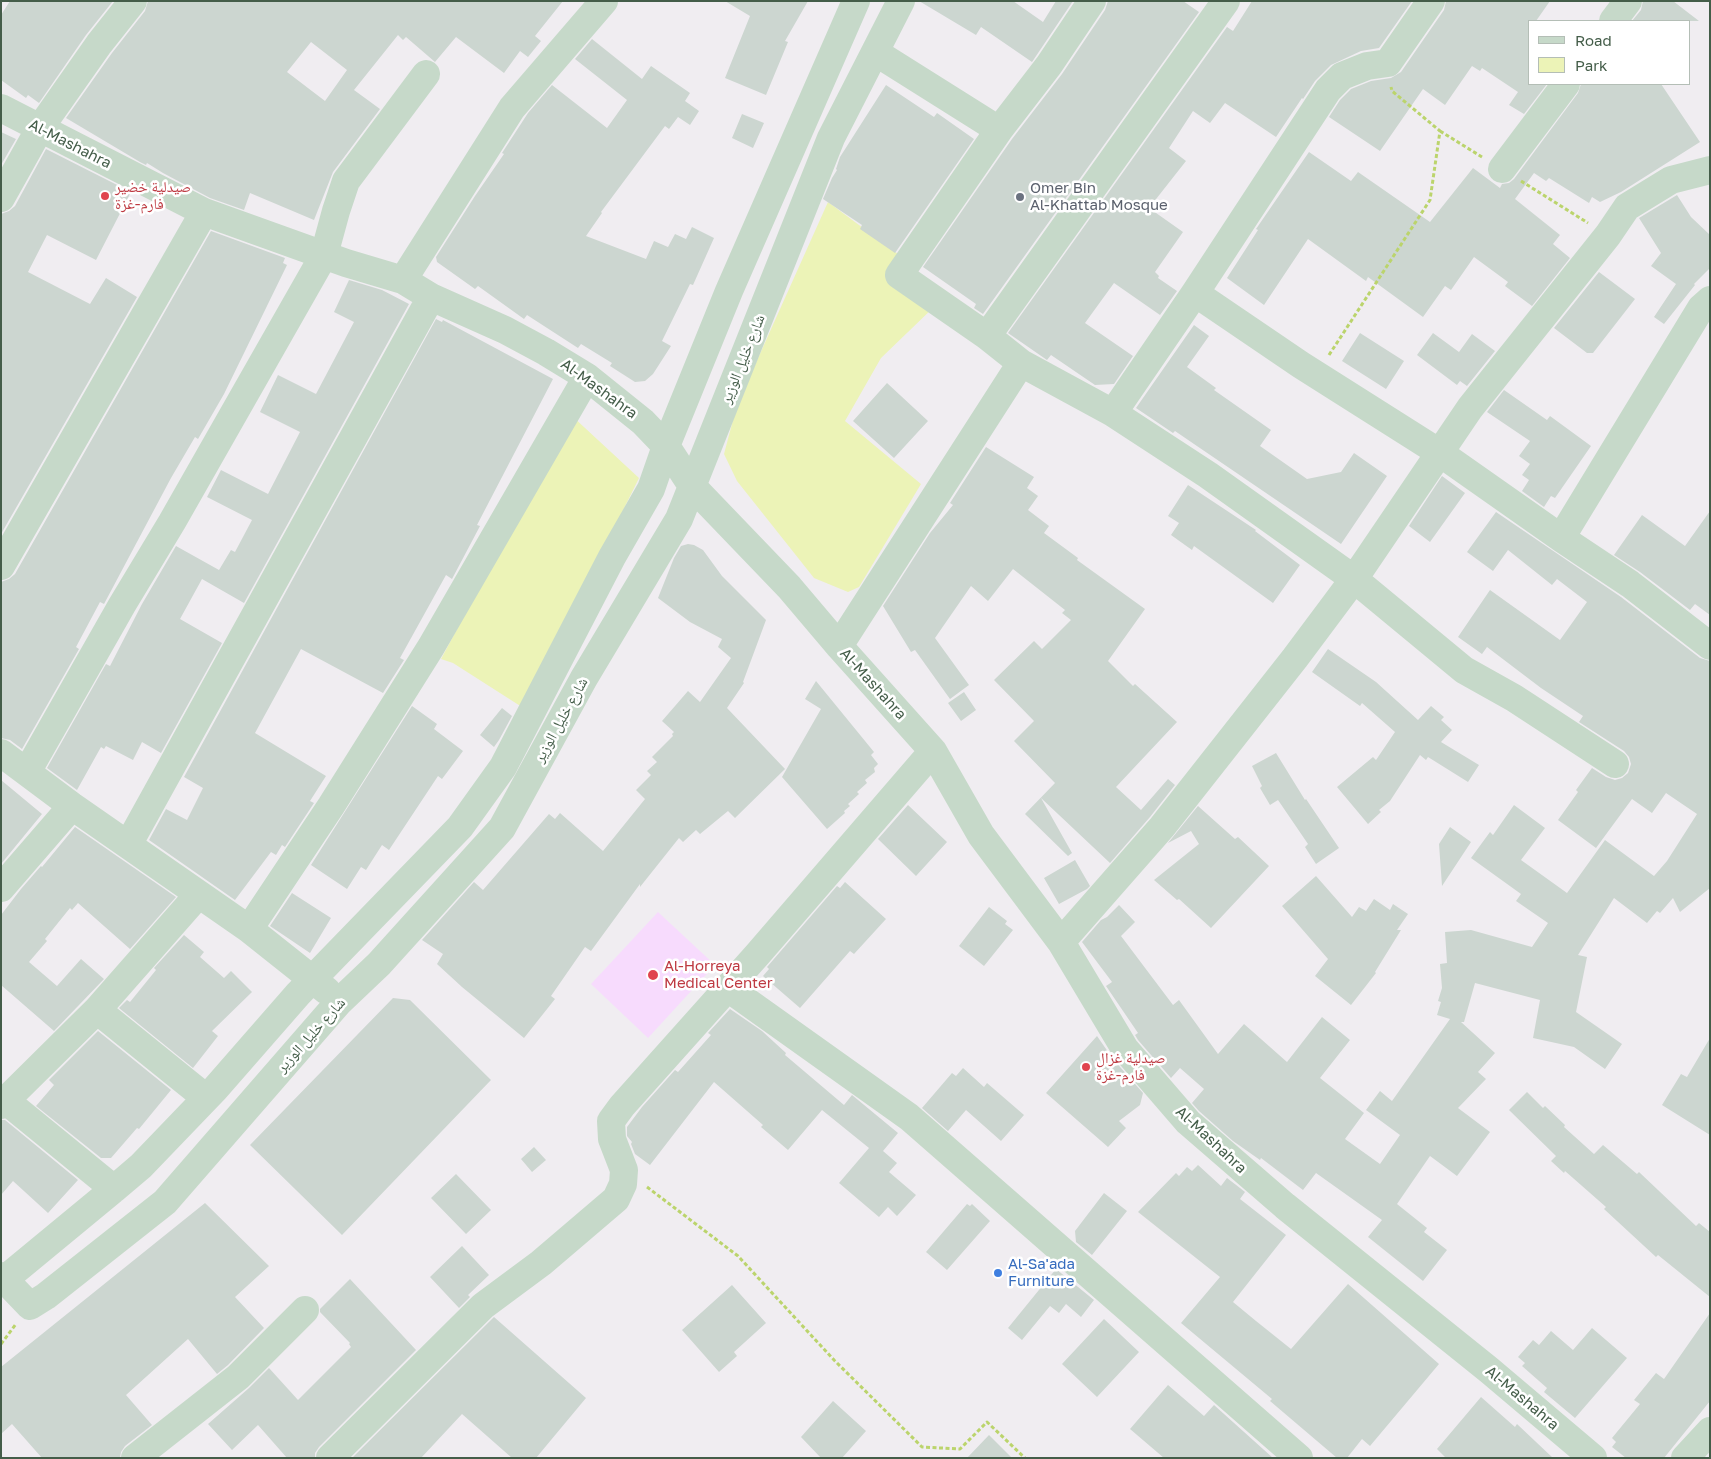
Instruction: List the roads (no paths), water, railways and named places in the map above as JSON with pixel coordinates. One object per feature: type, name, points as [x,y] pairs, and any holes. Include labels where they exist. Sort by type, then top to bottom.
[{"type":"street","points":[[1,198],[40,128],[99,44],[133,1]]},
{"type":"street","points":[[403,280],[512,108],[604,1]]},
{"type":"street","name":"شارع خليل الوزير","points":[[856,1],[737,273],[666,446],[651,489],[612,557],[503,767],[460,827],[313,979],[206,1098],[141,1166],[3,1278],[30,1306],[46,1296],[165,1202],[339,1002],[378,964],[502,828],[584,678],[679,519],[831,138],[900,1]]},
{"type":"street","points":[[1092,1],[1049,65],[999,130],[899,275],[987,336],[1021,363],[1113,413],[1208,475],[1354,579],[1464,670],[1514,698],[1615,764]]},
{"type":"street","points":[[987,336],[1226,1]]},
{"type":"street","points":[[1113,413],[1195,293],[1328,90],[1342,76],[1367,66],[1388,63],[1431,1]]},
{"type":"street","points":[[1614,20],[1628,1]]},
{"type":"street","points":[[874,52],[999,130]]},
{"type":"street","points":[[27,772],[324,254],[346,181],[426,74]]},
{"type":"street","points":[[1502,170],[1565,85]]},
{"type":"street","name":"Al-Mashahra","points":[[1,108],[204,212],[403,280],[431,296],[505,330],[546,352],[587,378],[643,422],[666,446],[692,486],[789,587],[933,751],[982,835],[1061,942],[1125,1049],[1188,1122],[1285,1206],[1490,1370],[1593,1458]]},
{"type":"street","points":[[1061,942],[1162,827],[1295,658],[1354,579],[1470,408],[1608,235],[1627,207],[1670,180],[1710,170]]},
{"type":"street","points":[[1,566],[204,212]]},
{"type":"street","points":[[1195,293],[1316,375],[1440,453],[1630,584],[1710,646]]},
{"type":"street","points":[[128,845],[431,296]]},
{"type":"street","points":[[1561,538],[1701,308],[1710,300]]},
{"type":"street","points":[[839,646],[1021,363]]},
{"type":"street","points":[[249,930],[331,806],[431,647],[587,378]]},
{"type":"street","points":[[330,1458],[483,1306],[541,1263],[616,1199],[623,1184],[624,1170],[612,1139],[611,1121],[622,1106],[728,988],[933,751]]},
{"type":"street","points":[[1,753],[72,806],[249,930],[313,979],[339,1002]]},
{"type":"street","points":[[1,888],[72,806]]},
{"type":"street","points":[[114,1189],[3,1102],[98,1010],[198,895]]},
{"type":"street","points":[[728,988],[909,1117],[1299,1458]]},
{"type":"street","points":[[98,1010],[206,1098]]},
{"type":"street","points":[[135,1458],[238,1377],[306,1310]]},
{"type":"street","points":[[1685,1458],[1710,1432]]},
{"type":"place","name":"صيدلية خضير فارم-غزة","points":[[105,196]]},
{"type":"place","name":"Omer Bin Al-Khattab Mosque","points":[[1020,197]]},
{"type":"place","name":"Al-Horreya Medical Center","points":[[653,975]]},
{"type":"place","name":"صيدلية غزال فارم-غزة","points":[[1086,1067]]},
{"type":"place","name":"Al-Sa'ada Furniture","points":[[998,1273]]}]
